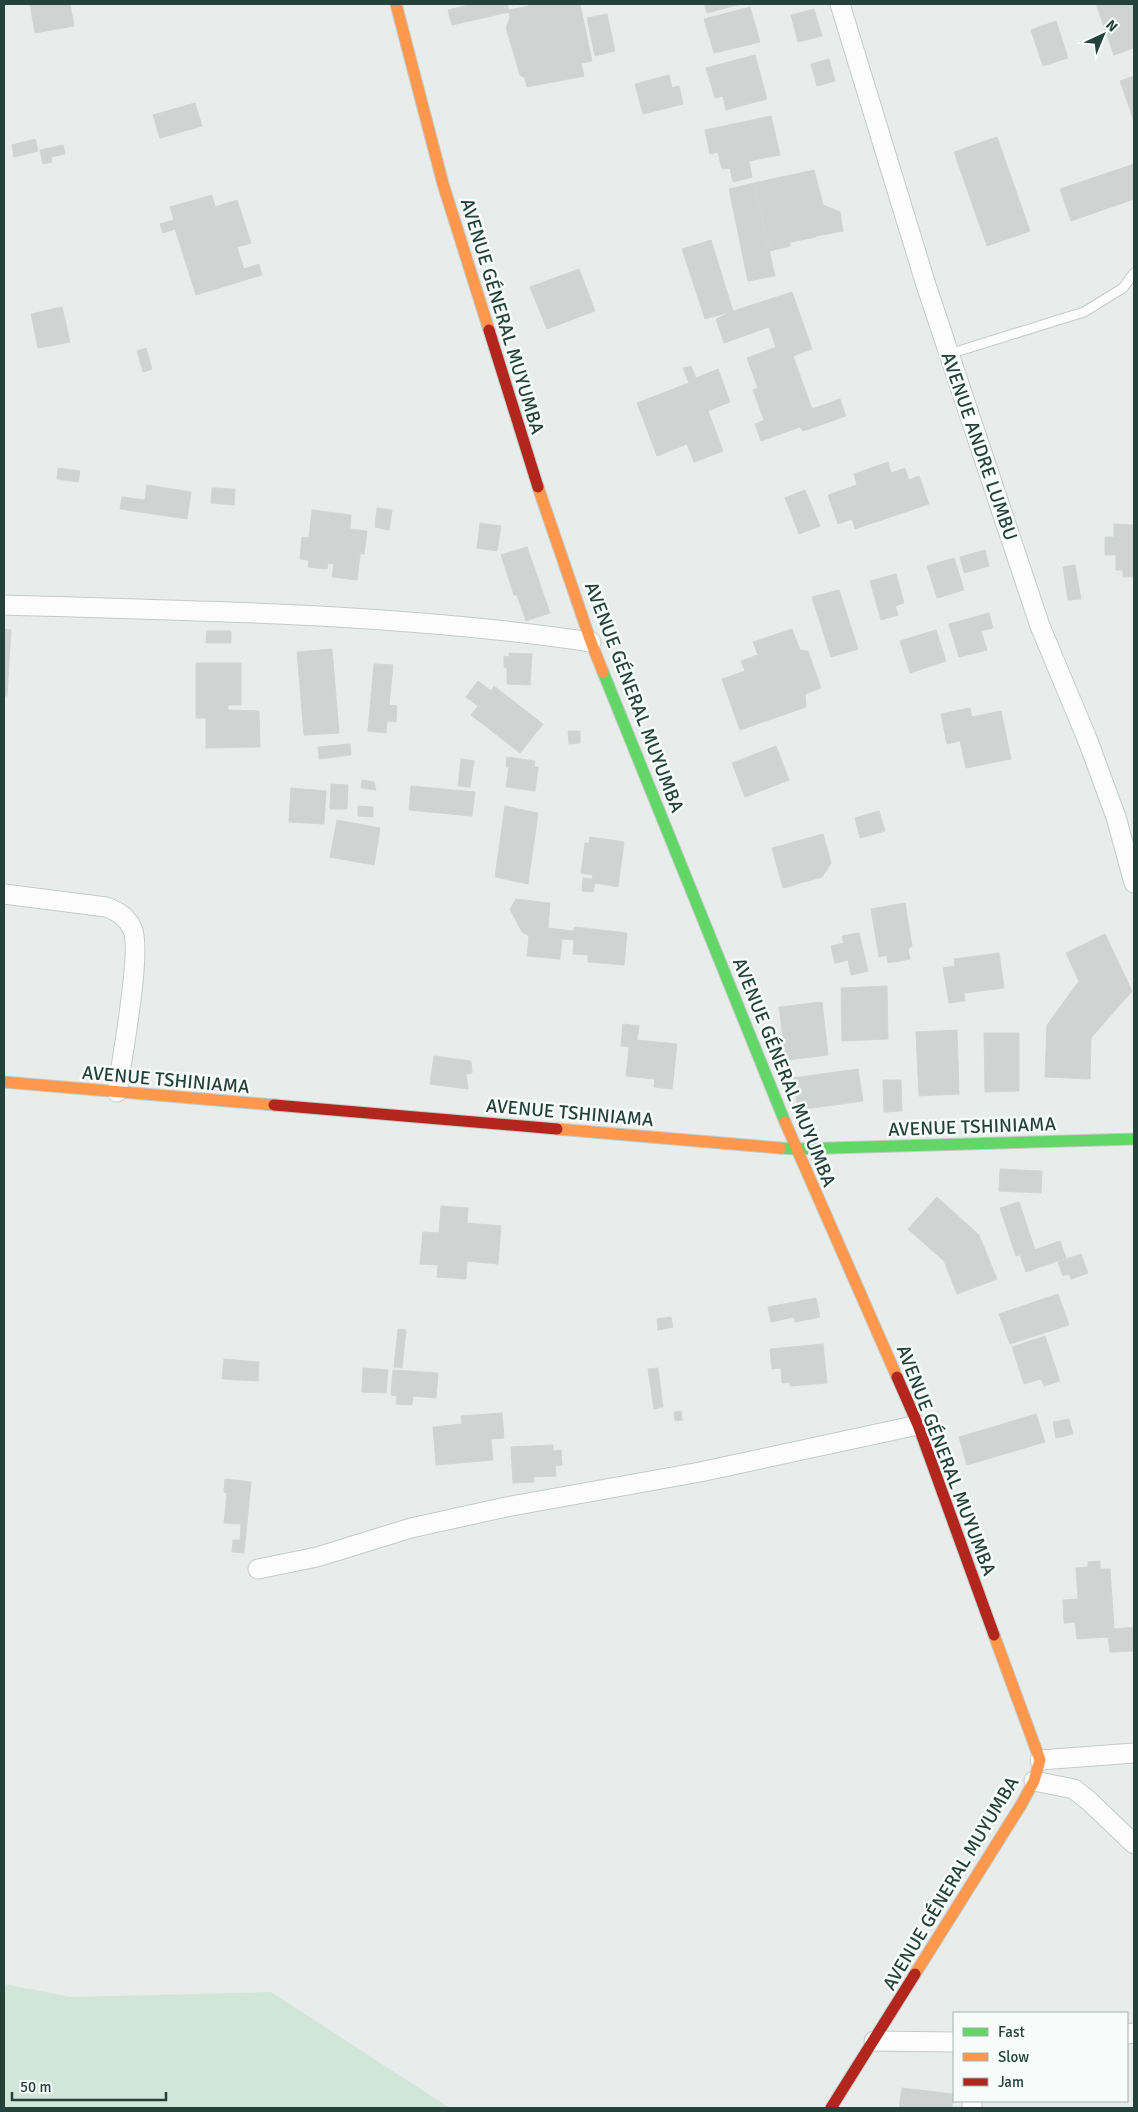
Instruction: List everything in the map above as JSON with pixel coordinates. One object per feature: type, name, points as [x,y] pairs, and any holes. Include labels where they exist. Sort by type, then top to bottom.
[{"type":"street","name":"AVENUE GÉNERAL MUYUMBA","points":[[396,4],[443,184],[536,480],[591,642],[796,1149],[918,1425],[1040,1760],[1034,1780],[1011,1822],[831,2108]]},
{"type":"street","name":"AVENUE ANDRE LUMBU","points":[[840,4],[949,354],[1040,626],[1088,741],[1116,817],[1134,883]]},
{"type":"street","points":[[4,605],[343,616],[514,631],[591,642]]},
{"type":"street","points":[[4,894],[106,907],[120,912],[133,928],[136,954],[117,1092]]},
{"type":"street","name":"AVENUE TSHINIAMA","points":[[4,1082],[796,1149],[1134,1139]]},
{"type":"street","points":[[258,1569],[317,1557],[411,1528],[506,1507],[700,1472],[918,1425]]},
{"type":"street","points":[[1040,1760],[1134,1753]]},
{"type":"street","points":[[1034,1780],[1074,1789],[1090,1801],[1134,1844]]},
{"type":"street","points":[[874,2041],[953,2042]]},
{"type":"lane","points":[[949,354],[1084,312],[1123,288],[1134,273]]},
{"type":"green space","points":[[4,1984],[71,1997],[271,1992],[450,2108],[4,2108]]},
{"type":"building","points":[[30,4],[70,4],[74,26],[35,33]]},
{"type":"building","points":[[473,4],[507,4],[509,10],[529,6],[529,4],[580,4],[592,61],[581,63],[584,76],[527,87],[525,78],[520,75],[506,28],[510,17],[509,12],[452,25],[448,10]]},
{"type":"building","points":[[704,4],[741,4],[707,13]]},
{"type":"building","points":[[1096,4],[1134,4],[1134,48],[1114,55]]},
{"type":"building","points":[[750,7],[760,42],[714,53],[704,19]]},
{"type":"building","points":[[814,9],[822,36],[798,42],[791,15]]},
{"type":"building","points":[[607,14],[615,51],[595,56],[587,18]]},
{"type":"building","points":[[1056,21],[1068,58],[1043,66],[1031,30]]},
{"type":"building","points":[[755,55],[767,99],[726,110],[723,96],[715,98],[706,68]]},
{"type":"building","points":[[829,59],[835,81],[817,86],[811,64]]},
{"type":"building","points":[[669,75],[672,88],[679,86],[683,104],[643,114],[635,84]]},
{"type":"building","points":[[1134,76],[1134,121],[1120,81]]},
{"type":"building","points":[[195,103],[202,126],[160,138],[153,115]]},
{"type":"building","points":[[771,116],[780,155],[749,161],[752,177],[733,182],[730,168],[722,169],[718,152],[710,154],[705,130]]},
{"type":"building","points":[[997,137],[1030,231],[987,246],[954,152]]},
{"type":"building","points":[[35,139],[38,151],[14,157],[12,145]]},
{"type":"building","points":[[63,145],[65,154],[51,157],[52,162],[43,164],[40,150]]},
{"type":"building","points":[[1134,164],[1134,199],[1071,221],[1060,189]]},
{"type":"building","points":[[814,170],[823,205],[840,212],[843,231],[816,236],[814,231],[816,237],[790,242],[790,246],[770,251],[754,183]]},
{"type":"building","points":[[754,183],[775,276],[748,281],[729,189]]},
{"type":"building","points":[[212,195],[215,207],[237,200],[251,243],[237,247],[244,269],[259,264],[262,275],[196,295],[175,229],[163,233],[160,224],[174,220],[170,207]]},
{"type":"building","points":[[711,240],[733,311],[705,319],[682,249]]},
{"type":"building","points":[[579,269],[595,311],[547,329],[530,287]]},
{"type":"building","points":[[792,292],[812,349],[793,356],[812,409],[840,399],[846,416],[803,431],[800,427],[761,441],[755,424],[764,420],[753,390],[758,388],[747,358],[776,347],[769,327],[724,343],[716,319],[733,311]]},
{"type":"building","points":[[62,307],[70,342],[38,348],[31,314]]},
{"type":"building","points":[[146,348],[152,369],[143,372],[137,351]]},
{"type":"building","points":[[691,366],[696,378],[718,369],[730,402],[708,411],[723,451],[694,462],[687,444],[657,456],[637,403],[689,383],[683,368]]},
{"type":"building","points":[[888,462],[891,473],[905,468],[909,480],[919,476],[929,504],[855,529],[852,519],[838,524],[828,495],[857,485],[854,474]]},
{"type":"building","points":[[58,468],[80,471],[78,482],[57,479]]},
{"type":"building","points":[[147,485],[191,492],[187,519],[120,509],[122,497],[145,500]]},
{"type":"building","points":[[212,488],[235,489],[234,505],[211,503]]},
{"type":"building","points":[[805,490],[820,526],[799,534],[785,498]]},
{"type":"building","points":[[377,508],[392,510],[389,530],[375,527]]},
{"type":"building","points":[[312,510],[351,515],[350,529],[367,531],[364,554],[360,554],[357,580],[332,577],[334,564],[328,563],[327,569],[308,567],[309,560],[300,559],[302,537],[309,538]]},
{"type":"building","points":[[480,523],[501,526],[497,551],[477,548]]},
{"type":"building","points":[[1114,524],[1134,525],[1134,577],[1123,577],[1123,570],[1116,570],[1116,555],[1105,555],[1105,537],[1114,537]]},
{"type":"building","points":[[527,547],[550,613],[526,621],[517,595],[514,595],[501,555]]},
{"type":"building","points":[[985,550],[989,566],[964,573],[960,557]]},
{"type":"building","points":[[954,558],[964,590],[937,598],[927,566]]},
{"type":"building","points":[[1075,565],[1081,599],[1068,600],[1063,567]]},
{"type":"building","points":[[896,574],[904,603],[895,606],[898,615],[881,620],[870,581]]},
{"type":"building","points":[[839,590],[858,649],[831,657],[812,597]]},
{"type":"building","points":[[989,613],[993,628],[981,631],[987,650],[959,657],[949,624]]},
{"type":"building","points":[[4,629],[11,630],[7,696],[4,696]]},
{"type":"building","points":[[792,629],[800,650],[808,651],[821,688],[805,694],[806,707],[740,730],[722,679],[745,671],[741,661],[758,655],[753,642]]},
{"type":"building","points":[[936,630],[946,661],[910,673],[900,641]]},
{"type":"building","points":[[207,631],[231,631],[231,643],[206,643]]},
{"type":"building","points":[[332,649],[339,733],[304,735],[297,652]]},
{"type":"building","points":[[509,653],[532,654],[530,685],[507,684],[507,668],[504,667],[504,656],[509,657]]},
{"type":"building","points":[[196,663],[241,663],[241,705],[228,705],[228,710],[259,711],[260,747],[206,748],[206,718],[196,718]]},
{"type":"building","points":[[374,664],[393,665],[389,705],[397,706],[396,722],[387,721],[386,733],[368,731]]},
{"type":"building","points":[[478,681],[491,691],[494,686],[543,724],[520,753],[471,715],[478,706],[466,697]]},
{"type":"building","points":[[970,708],[972,717],[1001,711],[1011,759],[966,768],[960,741],[947,744],[941,714]]},
{"type":"building","points":[[568,731],[580,731],[580,743],[569,744]]},
{"type":"building","points":[[350,744],[351,755],[319,759],[318,747]]},
{"type":"building","points":[[776,746],[789,780],[745,797],[732,763]]},
{"type":"building","points":[[507,757],[535,761],[534,767],[538,767],[535,791],[506,787],[509,767],[506,767]]},
{"type":"building","points":[[461,759],[474,761],[470,787],[458,786]]},
{"type":"building","points":[[362,780],[374,782],[376,790],[361,788]]},
{"type":"building","points":[[331,784],[348,785],[347,809],[330,809]]},
{"type":"building","points":[[411,786],[475,792],[472,816],[409,810]]},
{"type":"building","points":[[291,788],[326,791],[324,824],[289,822]]},
{"type":"building","points":[[358,806],[373,807],[373,817],[358,816]]},
{"type":"building","points":[[505,806],[538,813],[528,884],[495,877]]},
{"type":"building","points":[[879,811],[885,831],[860,838],[855,818]]},
{"type":"building","points":[[337,820],[380,828],[374,865],[330,857]]},
{"type":"building","points":[[823,834],[831,863],[822,877],[783,888],[772,848]]},
{"type":"building","points":[[590,837],[624,842],[618,887],[595,883],[593,892],[582,891],[583,878],[592,879],[593,875],[581,873],[585,843],[589,843]]},
{"type":"building","points":[[516,899],[550,903],[548,928],[573,931],[575,927],[627,933],[624,965],[588,962],[588,955],[573,954],[574,940],[562,939],[560,959],[527,956],[529,936],[522,932],[510,909]]},
{"type":"building","points":[[905,903],[912,946],[908,949],[910,959],[888,963],[887,955],[879,957],[871,909]]},
{"type":"building","points":[[859,933],[868,971],[851,975],[848,960],[835,963],[831,946],[844,943],[842,936]]},
{"type":"building","points":[[1105,934],[1132,991],[1091,1038],[1090,1079],[1045,1077],[1047,1025],[1079,981],[1066,953]]},
{"type":"building","points":[[999,953],[1004,988],[964,993],[965,1001],[949,1003],[943,968],[955,966],[954,959]]},
{"type":"building","points":[[887,986],[888,1039],[842,1041],[841,988]]},
{"type":"building","points":[[822,1002],[828,1055],[786,1060],[779,1007]]},
{"type":"building","points":[[623,1024],[639,1026],[637,1040],[677,1044],[672,1089],[654,1087],[655,1079],[626,1076],[629,1047],[621,1046]]},
{"type":"building","points":[[957,1030],[959,1094],[919,1096],[916,1032]]},
{"type":"building","points":[[984,1033],[1019,1033],[1019,1091],[985,1092]]},
{"type":"building","points":[[434,1056],[471,1061],[472,1073],[466,1074],[468,1089],[430,1084]]},
{"type":"building","points":[[858,1069],[863,1101],[798,1110],[793,1078]]},
{"type":"building","points":[[883,1080],[901,1080],[902,1111],[884,1112]]},
{"type":"building","points":[[1000,1169],[1042,1171],[1041,1193],[999,1191]]},
{"type":"building","points":[[937,1197],[979,1235],[997,1279],[957,1294],[944,1261],[908,1229]]},
{"type":"building","points":[[1019,1202],[1035,1250],[1016,1256],[1000,1208]]},
{"type":"building","points":[[441,1206],[468,1208],[467,1223],[501,1226],[498,1264],[467,1261],[466,1279],[437,1277],[438,1265],[420,1264],[423,1232],[439,1233]]},
{"type":"building","points":[[1060,1241],[1066,1258],[1026,1272],[1020,1255]]},
{"type":"building","points":[[1081,1254],[1088,1273],[1071,1279],[1069,1274],[1063,1276],[1058,1262]]},
{"type":"building","points":[[1058,1294],[1069,1325],[1010,1344],[999,1314]]},
{"type":"building","points":[[816,1298],[820,1317],[795,1322],[794,1317],[771,1322],[768,1307]]},
{"type":"building","points":[[671,1317],[673,1327],[658,1330],[657,1319]]},
{"type":"building","points":[[398,1329],[406,1330],[402,1368],[394,1367]]},
{"type":"building","points":[[1045,1336],[1060,1381],[1044,1386],[1041,1379],[1024,1384],[1012,1347]]},
{"type":"building","points":[[823,1344],[827,1383],[790,1386],[790,1382],[782,1383],[781,1368],[772,1369],[770,1349]]},
{"type":"building","points":[[224,1359],[259,1362],[258,1381],[222,1379]]},
{"type":"building","points":[[363,1368],[388,1370],[386,1393],[362,1392]]},
{"type":"building","points":[[658,1368],[663,1407],[654,1409],[648,1369]]},
{"type":"building","points":[[393,1370],[438,1373],[436,1398],[413,1396],[412,1405],[396,1404],[397,1396],[391,1395]]},
{"type":"building","points":[[681,1411],[682,1420],[675,1421],[674,1412]]},
{"type":"building","points":[[502,1413],[504,1438],[491,1439],[493,1460],[436,1465],[433,1427],[462,1424],[461,1416]]},
{"type":"building","points":[[1036,1414],[1045,1442],[967,1465],[959,1437]]},
{"type":"building","points":[[1069,1419],[1073,1434],[1056,1438],[1053,1422]]},
{"type":"building","points":[[553,1445],[553,1451],[561,1450],[562,1465],[555,1466],[556,1476],[533,1477],[534,1482],[513,1483],[511,1447]]},
{"type":"building","points":[[225,1479],[251,1482],[244,1553],[232,1552],[233,1540],[240,1540],[241,1524],[224,1523],[227,1493],[224,1492]]},
{"type":"building","points":[[1100,1561],[1100,1569],[1110,1569],[1114,1629],[1134,1627],[1134,1651],[1110,1652],[1108,1637],[1077,1639],[1075,1622],[1064,1623],[1063,1600],[1078,1599],[1076,1568],[1088,1567],[1088,1562]]},
{"type":"building","points":[[902,2088],[953,2094],[952,2108],[899,2108]]},
{"type":"traffic: fast","points":[[603,672],[785,1122]]},
{"type":"traffic: fast","points":[[780,1148],[1134,1139]]},
{"type":"traffic: slow","points":[[396,4],[443,184],[489,330]]},
{"type":"traffic: slow","points":[[538,487],[603,672]]},
{"type":"traffic: slow","points":[[4,1082],[274,1105]]},
{"type":"traffic: slow","points":[[785,1122],[897,1377]]},
{"type":"traffic: slow","points":[[557,1129],[780,1148]]},
{"type":"traffic: slow","points":[[915,1974],[1021,1805],[1034,1781],[1040,1760],[994,1635]]},
{"type":"traffic: jam","points":[[489,330],[538,487]]},
{"type":"traffic: jam","points":[[274,1105],[557,1129]]},
{"type":"traffic: jam","points":[[897,1377],[918,1425],[994,1635]]},
{"type":"traffic: jam","points":[[831,2108],[915,1974]]}]
